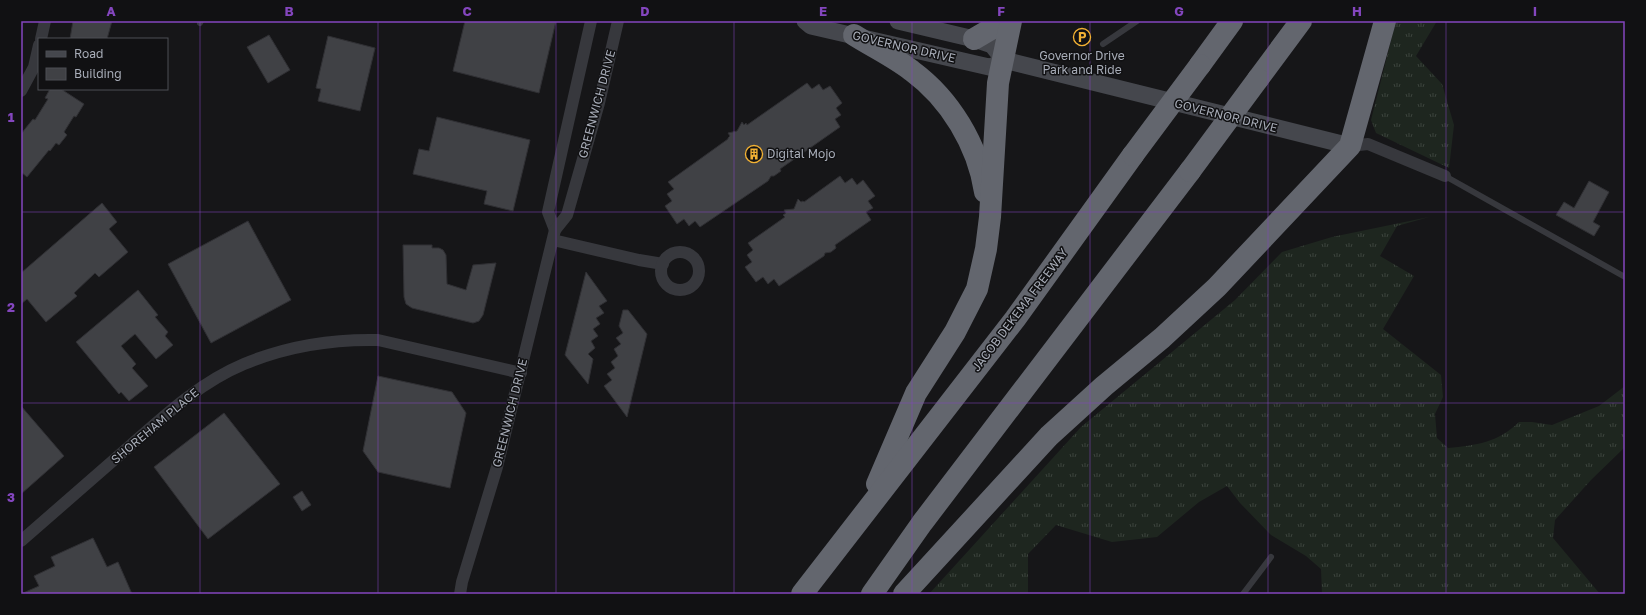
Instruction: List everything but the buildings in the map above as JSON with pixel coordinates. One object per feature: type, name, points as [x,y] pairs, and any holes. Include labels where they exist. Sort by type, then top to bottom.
[{"type":"highway","points":[[974,39],[991,29],[998,21]]},
{"type":"highway","points":[[865,513],[916,393],[955,332],[977,289],[986,249],[990,217],[998,83],[1011,21]]},
{"type":"highway","name":"JACOB DEKEMA FREEWAY","points":[[802,594],[1014,319],[1232,21]]},
{"type":"highway","points":[[872,594],[922,523],[1190,171],[1300,21]]},
{"type":"highway","points":[[904,594],[1049,436],[1104,386],[1162,338],[1217,287],[1350,146],[1385,21]]},
{"type":"highway","points":[[854,35],[912,71],[934,91],[957,119],[973,150],[983,179],[990,217]]},
{"type":"main road","name":"GOVERNOR DRIVE","points":[[805,21],[811,26],[989,67],[1004,60],[1350,146]]},
{"type":"main road","name":"GOVERNOR DRIVE","points":[[898,21],[974,39],[992,45],[1004,60]]},
{"type":"street","points":[[41,38],[45,21]]},
{"type":"street","name":"GREENWICH DRIVE","points":[[554,235],[548,212],[591,21]]},
{"type":"street","name":"GREENWICH DRIVE","points":[[460,594],[462,582],[497,467],[554,235],[568,215],[599,103],[618,21]]},
{"type":"street","points":[[21,91],[34,67],[38,49]]},
{"type":"street","name":"GOVERNOR DRIVE","points":[[1350,146],[1368,144],[1445,176]]},
{"type":"street","points":[[554,235],[639,260],[663,264]]},
{"type":"street","name":"SHOREHAM PLACE","points":[[21,541],[194,391],[243,364],[282,350],[316,343],[378,340],[521,373]]},
{"type":"lane","points":[[1103,44],[1137,21]]},
{"type":"lane","points":[[1445,176],[1625,277]]},
{"type":"lane","points":[[1243,594],[1271,556]]},
{"type":"green space","points":[[1396,21],[1437,21],[1416,56],[1442,84],[1454,125],[1449,168],[1376,133],[1371,120]]},
{"type":"green space","points":[[1429,217],[1397,226],[1380,256],[1414,276],[1383,329],[1441,375],[1443,397],[1435,414],[1437,438],[1448,448],[1468,446],[1495,439],[1519,422],[1552,425],[1599,406],[1625,386],[1625,447],[1591,480],[1555,520],[1553,538],[1600,594],[1322,594],[1321,569],[1306,556],[1271,535],[1240,503],[1227,486],[1199,502],[1157,537],[1112,542],[1056,525],[1028,554],[1028,594],[929,594],[1081,427],[1235,300],[1282,252],[1332,237]]},
{"type":"place","name":"Governor Drive Park and Ride","points":[[1082,37]]},
{"type":"place","name":"Digital Mojo","points":[[754,154]]}]
